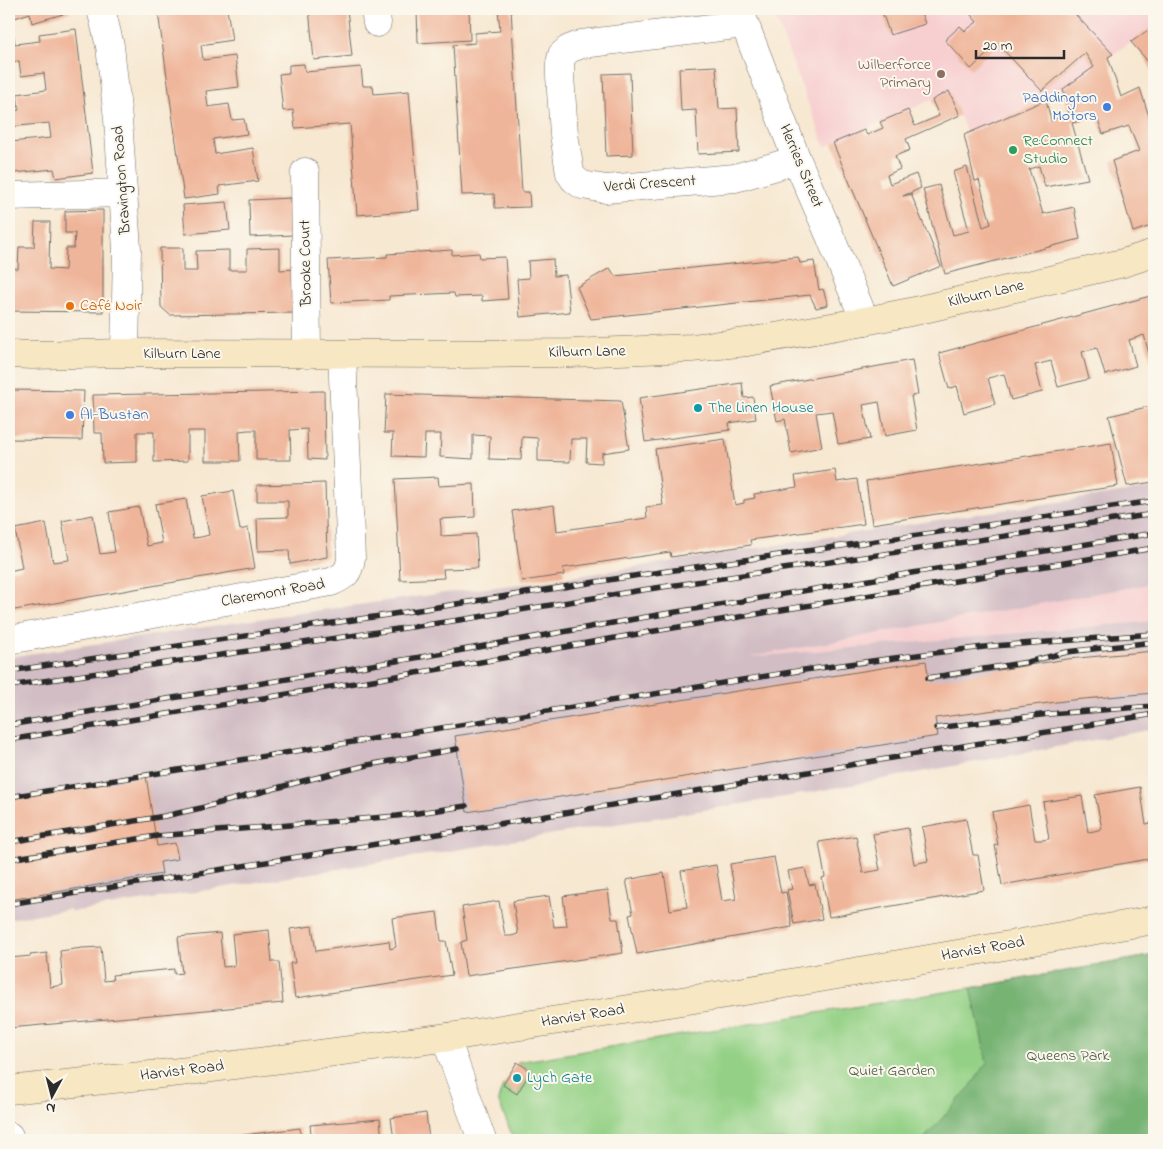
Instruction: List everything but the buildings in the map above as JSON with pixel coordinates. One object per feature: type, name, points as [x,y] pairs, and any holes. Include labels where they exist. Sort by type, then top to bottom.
[{"type":"main road","name":"Kilburn Lane","points":[[9,354],[571,353],[692,348],[747,342],[915,311],[1123,263],[1154,253]]},
{"type":"main road","name":"Harvist Road","points":[[9,1090],[190,1071],[449,1037],[733,993],[1154,920]]},
{"type":"street","name":"Bravington Road","points":[[101,9],[110,46],[118,119],[126,249],[125,353]]},
{"type":"street","name":"Herries Street","points":[[742,16],[797,160],[865,321]]},
{"type":"street","name":"Verdi Crescent","points":[[742,16],[582,44],[569,49],[562,55],[560,76],[564,134],[570,173],[582,185],[606,189],[734,178],[797,160]]},
{"type":"street","name":"Brooke Court","points":[[305,172],[307,354]]},
{"type":"street","points":[[9,196],[123,193]]},
{"type":"street","name":"Claremont Road","points":[[9,640],[331,582],[342,578],[350,566],[351,558],[342,354]]},
{"type":"street","points":[[449,1037],[451,1053],[482,1140]]},
{"type":"street","points":[[9,1136],[10,1140]]},
{"type":"shaded area","name":"Wilberforce Primary","points":[[772,9],[1154,9],[1154,26],[1046,100],[967,133],[949,92],[825,147]]},
{"type":"shaded area","points":[[1154,488],[1154,583],[749,657],[1154,621],[1154,729],[791,796],[71,912],[70,909],[9,919],[9,657],[278,616],[546,581]]},
{"type":"shaded area","points":[[1154,583],[1154,621],[741,658]]},
{"type":"green space","name":"Queens Park","points":[[1154,955],[1154,1140],[514,1140],[498,1100],[503,1085],[518,1093],[531,1071],[517,1062],[988,985]]},
{"type":"green space","points":[[1154,955],[1154,1140],[923,1140],[970,1087],[987,1063],[971,988]]},
{"type":"railway","points":[[9,671],[640,575],[1154,501]]},
{"type":"railway","points":[[9,686],[466,619],[642,590],[1154,514]]},
{"type":"railway","points":[[9,725],[1154,533]]},
{"type":"railway","points":[[9,740],[1154,548]]},
{"type":"railway","points":[[9,797],[804,670],[993,646],[1154,634]]},
{"type":"railway","points":[[928,678],[1028,662],[1067,652],[1154,642]]},
{"type":"railway","points":[[936,728],[1049,714],[1154,706]]},
{"type":"railway","points":[[9,904],[1154,714]]},
{"type":"railway","points":[[9,842],[165,816],[368,765],[457,749]]},
{"type":"railway","points":[[9,859],[157,836],[397,816],[466,806]]},
{"type":"place","name":"Wilberforce Primary","points":[[941,74]]},
{"type":"place","name":"Paddington Motors","points":[[1107,107]]},
{"type":"place","name":"Re:Connect Studio","points":[[1013,150]]},
{"type":"place","name":"Café Noir","points":[[70,306]]},
{"type":"place","name":"The Linen House","points":[[698,408]]},
{"type":"place","name":"Al-Bustan","points":[[70,415]]},
{"type":"place","name":"Lych Gate","points":[[517,1078]]},
{"type":"park label","name":"Quiet Garden","points":[[892,1071]]}]
